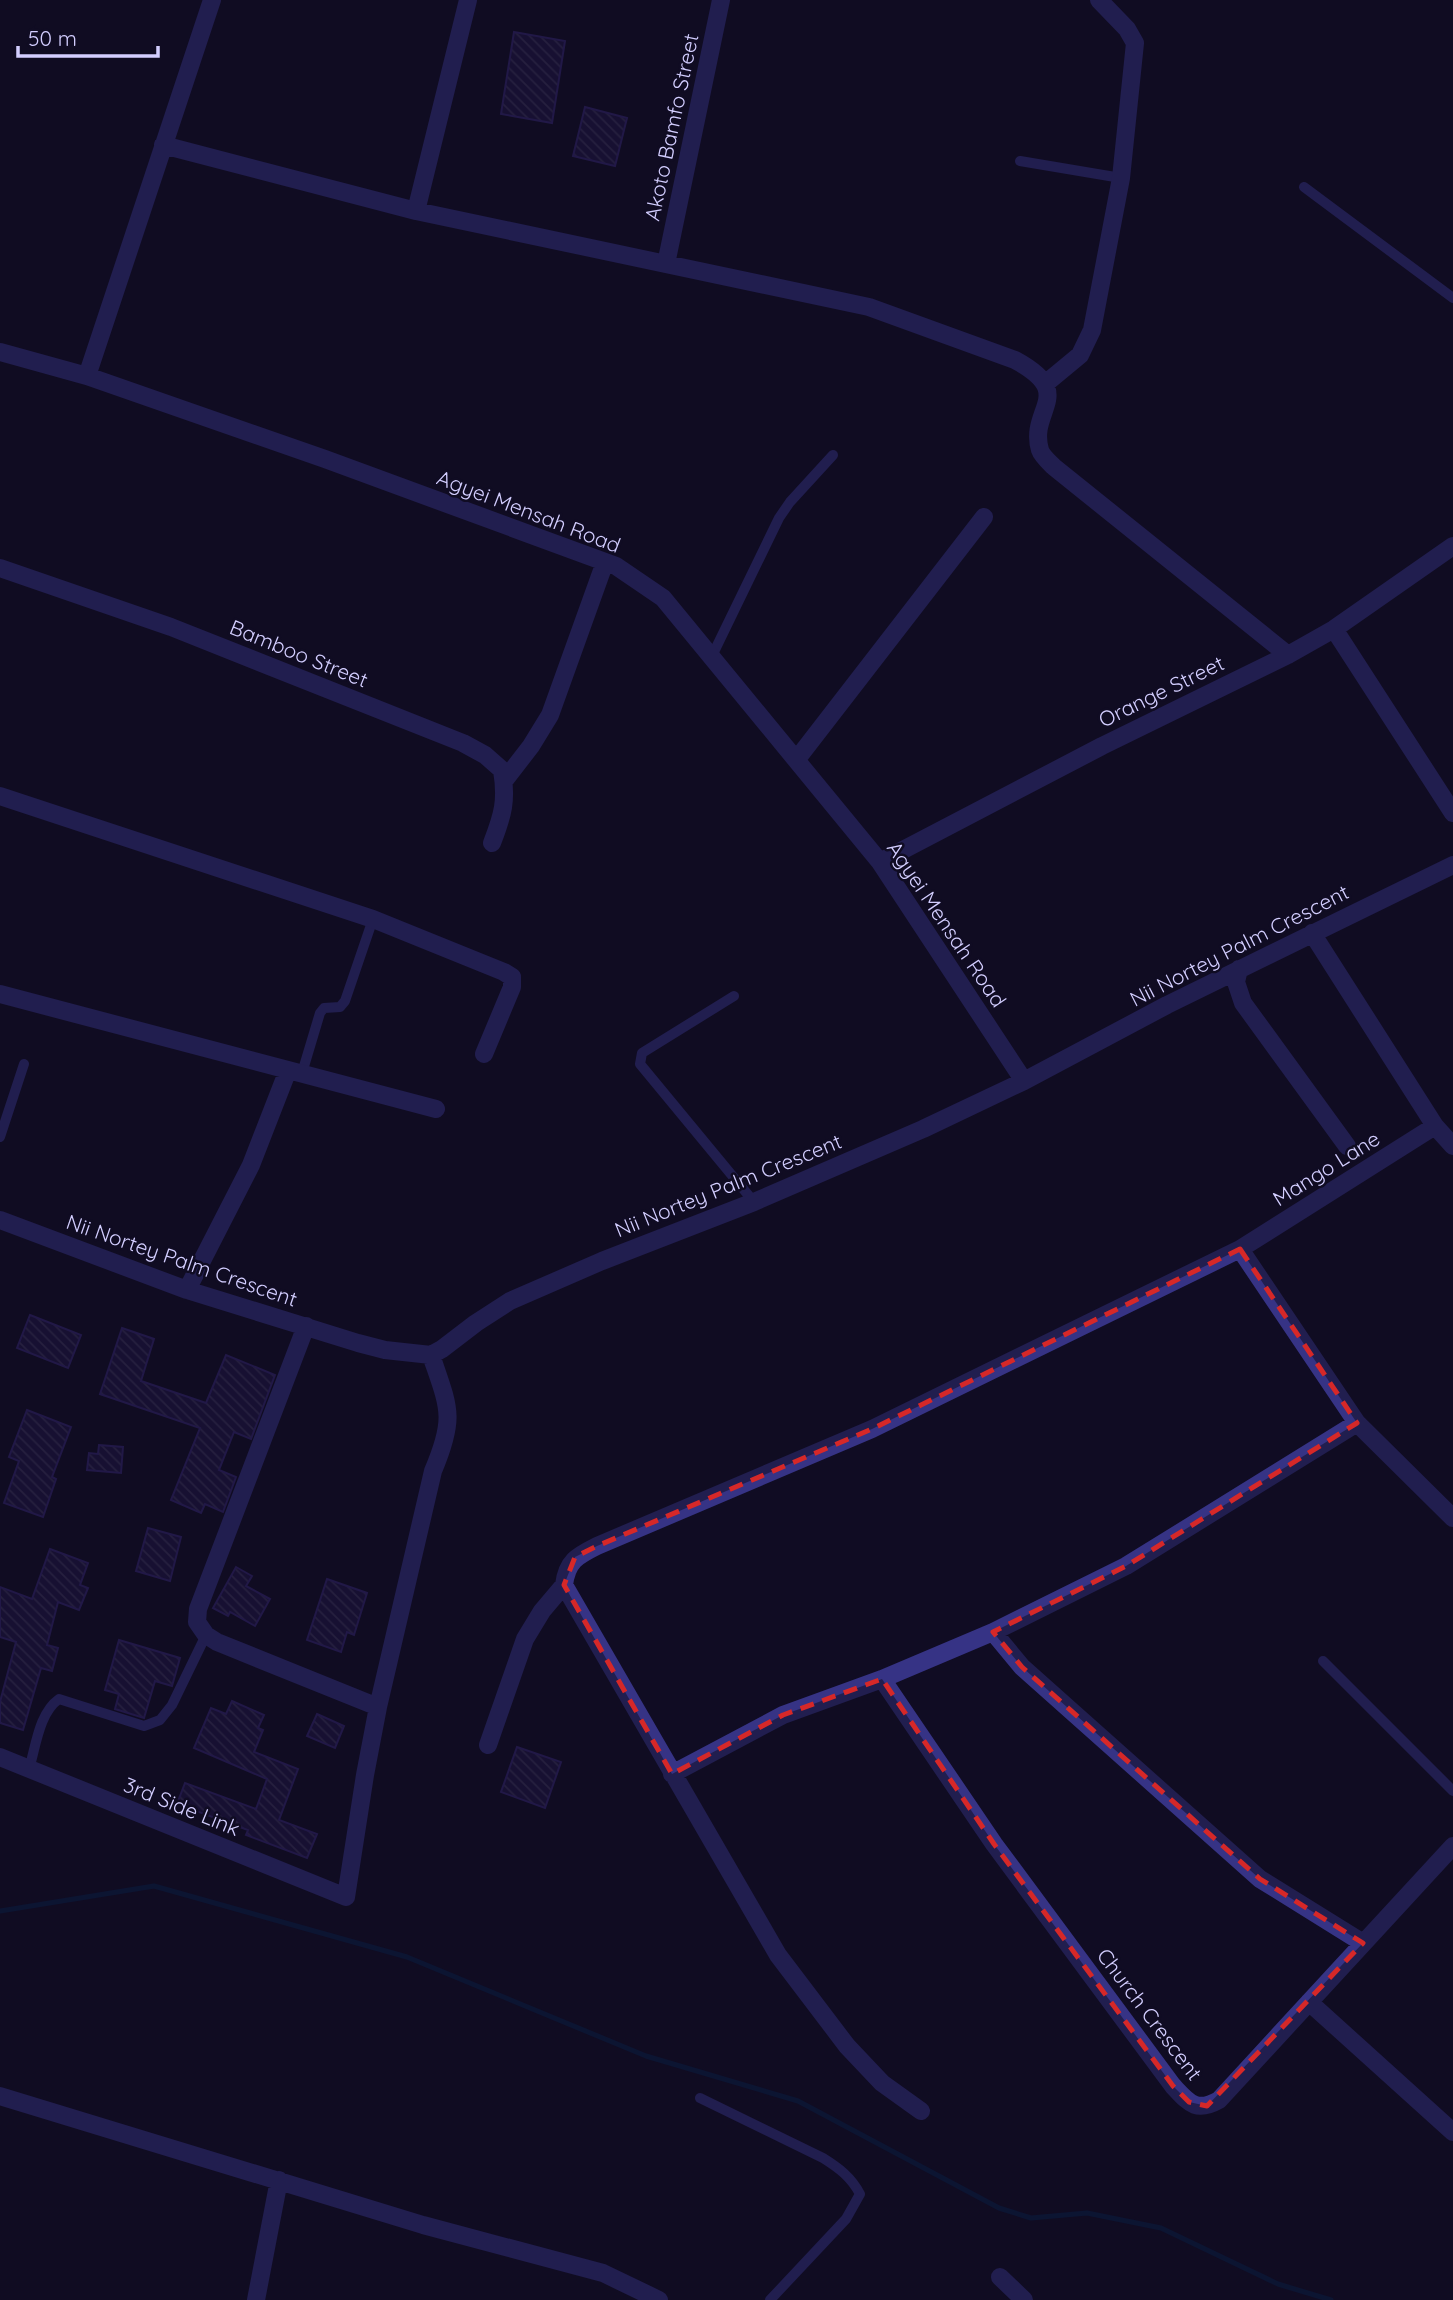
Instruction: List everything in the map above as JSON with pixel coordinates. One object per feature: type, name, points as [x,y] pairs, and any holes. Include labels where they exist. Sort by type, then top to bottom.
[{"type":"street","points":[[87,376],[212,0]]},
{"type":"street","points":[[416,211],[468,0]]},
{"type":"street","name":"Akoto Bamfo Street","points":[[666,264],[721,0]]},
{"type":"street","points":[[1045,384],[1080,355],[1093,330],[1121,178],[1135,43],[1127,29],[1099,0]]},
{"type":"street","points":[[163,145],[416,211],[869,307],[1015,360],[1033,370],[1045,384],[1048,396],[1038,438],[1040,453],[1288,655]]},
{"type":"street","name":"Agyei Mensah Road","points":[[0,352],[87,376],[325,459],[617,566],[663,598],[880,862],[1024,1082]]},
{"type":"street","points":[[797,759],[984,517]]},
{"type":"street","name":"Orange Street","points":[[880,862],[1102,746],[1288,655],[1334,629],[1453,546]]},
{"type":"street","points":[[492,843],[503,816],[506,792],[504,781],[531,746],[550,715],[605,562]]},
{"type":"street","name":"Bamboo Street","points":[[0,568],[171,627],[463,743],[485,755],[502,769],[504,781]]},
{"type":"street","points":[[1334,629],[1453,813]]},
{"type":"street","points":[[0,796],[373,919],[504,972],[512,977],[512,988],[484,1054]]},
{"type":"street","name":"Nii Nortey Palm Crescent","points":[[0,1220],[187,1290],[385,1350],[430,1355],[510,1301],[602,1261],[754,1202],[923,1129],[1024,1082],[1312,933],[1453,865]]},
{"type":"street","points":[[1312,933],[1435,1126],[1453,1146]]},
{"type":"street","points":[[1239,970],[1236,982],[1243,1003],[1346,1146]]},
{"type":"street","points":[[0,994],[436,1109]]},
{"type":"street","points":[[187,1290],[295,1072]]},
{"type":"street","name":"Mango Lane","points":[[488,1745],[525,1639],[542,1611],[564,1585],[566,1573],[575,1557],[872,1429],[1240,1249],[1435,1126]]},
{"type":"street","points":[[1240,1249],[1357,1423],[1453,1518]]},
{"type":"street","points":[[306,1326],[198,1609],[197,1622],[206,1634],[217,1642],[378,1707],[433,1471],[446,1441],[449,1417],[446,1398],[430,1355]]},
{"type":"street","points":[[672,1774],[783,1715],[882,1679],[993,1632],[1126,1566],[1357,1423]]},
{"type":"street","points":[[564,1585],[778,1955],[847,2046],[882,2083],[921,2111]]},
{"type":"street","points":[[993,1632],[1032,1676],[1260,1879],[1363,1943]]},
{"type":"street","name":"Church Crescent","points":[[882,1679],[994,1843],[1173,2086],[1189,2102],[1199,2107],[1219,2100],[1453,1846]]},
{"type":"street","name":"3rd Side Link","points":[[0,1757],[346,1897],[378,1707]]},
{"type":"street","points":[[1309,2002],[1453,2132]]},
{"type":"street","points":[[0,2096],[423,2225],[603,2273],[659,2300]]},
{"type":"street","points":[[256,2300],[279,2180]]},
{"type":"street","points":[[1000,2277],[1024,2300]]},
{"type":"lane","points":[[1020,161],[1121,178]]},
{"type":"lane","points":[[1304,187],[1453,298]]},
{"type":"lane","points":[[712,656],[779,518],[833,455]]},
{"type":"lane","points":[[295,1072],[320,1013],[324,1008],[340,1007],[345,1001],[373,919]]},
{"type":"lane","points":[[734,996],[642,1053],[640,1064],[754,1202]]},
{"type":"lane","points":[[0,1137],[24,1064]]},
{"type":"lane","points":[[29,1769],[46,1715],[51,1705],[59,1699],[144,1726],[160,1720],[172,1705],[206,1634]]},
{"type":"lane","points":[[1323,1661],[1453,1791]]},
{"type":"lane","points":[[700,2098],[823,2158],[841,2169],[854,2182],[860,2193],[846,2218],[770,2300]]},
{"type":"highlighted area","points":[[1240,1249],[1357,1423],[1126,1566],[993,1632],[1022,1667],[1260,1879],[1363,1943],[1207,2106],[1189,2102],[1173,2086],[994,1844],[882,1679],[783,1715],[672,1774],[564,1585],[575,1557],[872,1429]]},
{"type":"building","points":[[514,32],[565,41],[552,123],[501,114]]},
{"type":"building","points":[[585,107],[627,118],[615,166],[573,156]]},
{"type":"building","points":[[30,1315],[81,1335],[68,1368],[17,1348]]},
{"type":"building","points":[[122,1328],[154,1339],[141,1381],[206,1403],[226,1355],[275,1375],[251,1439],[234,1432],[219,1470],[236,1477],[223,1512],[205,1504],[201,1513],[171,1500],[200,1428],[100,1394]]},
{"type":"building","points":[[27,1410],[71,1427],[52,1477],[56,1479],[43,1517],[4,1503],[19,1461],[9,1457]]},
{"type":"building","points":[[99,1445],[123,1447],[121,1473],[87,1470],[89,1453],[98,1454]]},
{"type":"building","points":[[148,1528],[181,1537],[170,1581],[136,1571]]},
{"type":"building","points":[[50,1549],[88,1563],[80,1585],[88,1588],[79,1610],[58,1602],[47,1645],[58,1648],[52,1671],[41,1668],[23,1730],[0,1723],[0,1702],[16,1642],[0,1637],[0,1587],[32,1599]]},
{"type":"building","points":[[236,1567],[252,1576],[246,1586],[270,1599],[255,1626],[230,1612],[228,1616],[213,1608]]},
{"type":"building","points":[[327,1579],[367,1593],[354,1635],[347,1632],[341,1652],[307,1640]]},
{"type":"building","points":[[119,1640],[180,1658],[172,1686],[155,1681],[144,1718],[115,1709],[119,1694],[105,1690]]},
{"type":"building","points":[[232,1701],[264,1715],[258,1728],[263,1730],[254,1752],[298,1769],[279,1820],[317,1834],[307,1858],[246,1835],[248,1830],[177,1804],[185,1783],[256,1809],[267,1779],[194,1748],[211,1708],[226,1714]]},
{"type":"building","points":[[317,1714],[344,1726],[335,1748],[307,1736]]},
{"type":"building","points":[[517,1747],[561,1762],[545,1808],[501,1792]]},
{"type":"waterway","points":[[0,1911],[154,1886],[407,1957],[646,2056],[798,2101],[999,2208],[1031,2218],[1087,2213],[1161,2228],[1278,2284],[1331,2300]]}]
